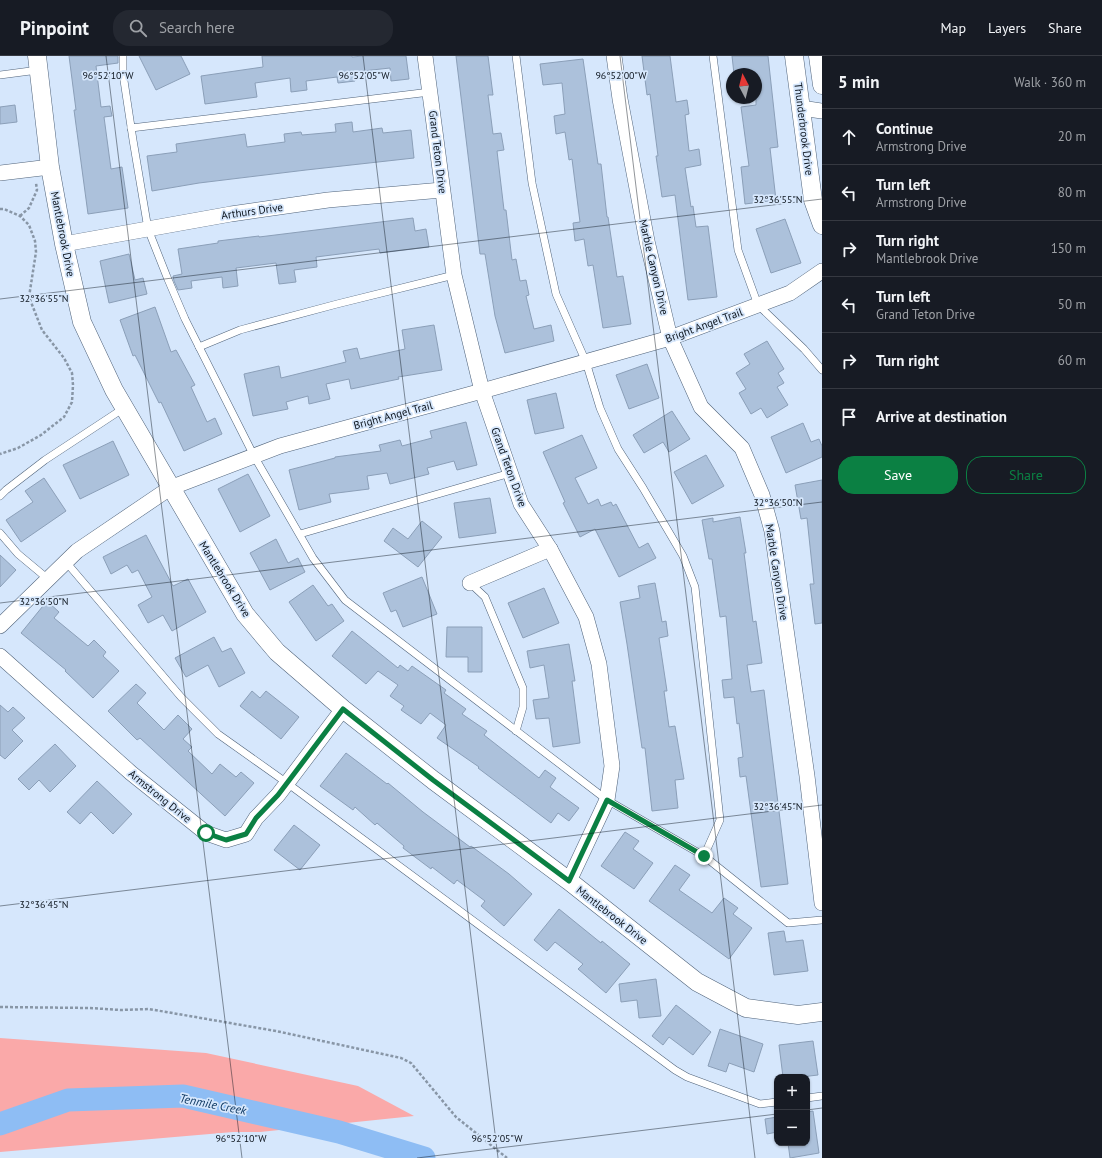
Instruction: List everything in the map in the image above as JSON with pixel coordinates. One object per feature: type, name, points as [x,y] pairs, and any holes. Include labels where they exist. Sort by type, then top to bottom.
[{"type":"street","name":"Grand Teton Drive","points":[[425,56],[454,275],[482,391],[521,504],[550,549],[586,617],[599,664],[612,766],[607,800],[569,881]]},
{"type":"street","name":"Marble Canyon Drive","points":[[614,56],[620,100],[647,241],[670,338],[701,407],[742,448],[762,495],[772,531],[804,760],[822,903]]},
{"type":"street","name":"Thunderbrook Drive","points":[[794,56],[813,200],[822,224]]},
{"type":"street","points":[[818,56],[822,85]]},
{"type":"street","name":"Mantlebrook Drive","points":[[38,63],[42,168],[64,244],[82,322],[124,408],[245,614],[278,652],[343,709],[433,780],[569,881],[697,982],[746,1008],[798,1015],[822,1012]]},
{"type":"street","points":[[801,108],[822,111]]},
{"type":"street","points":[[0,173],[42,168]]},
{"type":"street","name":"Arthurs Drive","points":[[64,244],[231,214],[328,200],[442,190]]},
{"type":"street","name":"Bright Angel Trail","points":[[0,626],[77,551],[170,488],[280,446],[670,338],[790,293],[822,271]]},
{"type":"street","points":[[470,583],[550,549]]},
{"type":"street","name":"Armstrong Drive","points":[[0,656],[131,773],[206,833],[226,840],[246,834],[256,818],[287,783],[343,709]]},
{"type":"lane","points":[[123,56],[123,74],[148,229],[185,319],[254,456],[313,558],[345,600],[607,800],[704,856],[788,923],[822,920]]},
{"type":"lane","points":[[516,56],[532,183],[556,294],[586,362],[600,408],[618,449],[684,556],[695,587],[720,820],[704,856]]},
{"type":"lane","points":[[713,56],[738,250],[758,305],[804,349],[822,370]]},
{"type":"lane","points":[[0,75],[38,63]]},
{"type":"lane","points":[[131,128],[430,92]]},
{"type":"lane","points":[[199,347],[240,330],[454,275]]},
{"type":"lane","points":[[0,496],[44,460],[124,408]]},
{"type":"lane","points":[[300,534],[510,473]]},
{"type":"lane","points":[[0,533],[18,554],[48,579]]},
{"type":"lane","points":[[66,562],[181,697],[218,734],[287,783],[675,1070],[687,1077],[760,1104],[774,1102]]},
{"type":"lane","points":[[470,583],[485,598],[523,688],[523,707],[516,731]]},
{"type":"lane","points":[[810,1098],[822,1096]]},
{"type":"path","points":[[20,216],[29,208],[37,190],[42,168]]},
{"type":"path","points":[[0,209],[4,209],[20,216],[29,225],[35,241],[36,252],[29,297],[42,330],[54,344],[72,373],[73,385],[72,402],[64,417],[40,435],[18,448],[0,454]]},
{"type":"path","points":[[0,1007],[90,1008],[120,1010],[149,1009],[276,1031],[400,1058],[411,1063],[456,1116],[506,1158]]},
{"type":"shaded area","points":[[0,1038],[206,1053],[358,1086],[414,1116],[260,1132],[233,1132],[0,1152]]},
{"type":"building","points":[[69,56],[118,56],[118,63],[96,66],[101,107],[110,106],[112,116],[104,117],[111,169],[122,167],[128,208],[88,214],[74,110],[76,110]]},
{"type":"building","points":[[139,56],[181,56],[190,74],[156,90]]},
{"type":"building","points":[[262,56],[406,56],[409,79],[391,81],[390,68],[354,72],[355,81],[338,83],[337,77],[306,81],[307,90],[291,92],[290,78],[255,83],[257,97],[205,104],[201,76],[263,67]]},
{"type":"building","points":[[456,56],[488,56],[493,95],[488,95],[493,134],[501,133],[504,150],[497,151],[512,260],[516,259],[520,281],[526,280],[529,295],[526,296],[534,329],[551,325],[554,341],[505,353],[495,316],[485,254],[480,254]]},
{"type":"building","points":[[642,56],[670,56],[676,102],[687,100],[689,114],[685,115],[689,151],[699,149],[701,165],[685,168],[691,207],[693,206],[696,227],[708,226],[717,297],[688,300],[675,195],[662,197],[656,156],[658,156],[650,94],[647,95]]},
{"type":"building","points":[[732,56],[768,56],[778,147],[770,148],[776,200],[745,204],[741,167],[749,166],[741,107],[762,104],[762,68],[733,68]]},
{"type":"building","points":[[583,59],[598,164],[601,164],[607,217],[617,277],[623,276],[631,324],[603,328],[593,265],[588,266],[584,239],[575,241],[573,223],[580,222],[572,159],[569,160],[565,132],[556,134],[554,116],[565,114],[562,83],[543,85],[540,64]]},
{"type":"building","points":[[15,105],[17,122],[0,124],[0,107]]},
{"type":"building","points":[[352,122],[353,132],[382,128],[383,133],[411,130],[414,158],[199,183],[152,191],[147,156],[177,152],[176,144],[245,134],[247,147],[285,142],[284,134],[301,132],[302,135],[336,132],[335,124]]},
{"type":"building","points":[[413,218],[415,231],[426,229],[429,247],[380,253],[379,249],[316,257],[317,267],[294,270],[296,282],[279,284],[276,263],[236,268],[238,286],[223,288],[222,277],[191,281],[192,288],[178,290],[174,281],[173,276],[182,274],[178,249],[218,243],[218,241]]},
{"type":"building","points":[[785,219],[801,263],[771,273],[756,229]]},
{"type":"building","points":[[129,254],[135,280],[143,278],[147,294],[109,303],[100,261]]},
{"type":"building","points":[[155,307],[171,352],[176,350],[195,385],[191,387],[207,422],[215,418],[222,434],[184,451],[161,402],[159,403],[135,355],[133,356],[120,320]]},
{"type":"building","points":[[434,325],[442,370],[398,377],[399,379],[351,389],[349,379],[326,384],[330,399],[309,404],[308,396],[286,402],[288,409],[253,416],[244,374],[279,366],[281,378],[346,362],[343,351],[357,348],[360,359],[405,349],[402,330]]},
{"type":"building","points":[[767,341],[784,369],[778,373],[784,383],[777,387],[788,405],[767,418],[761,408],[751,414],[739,393],[746,389],[736,373],[750,364],[744,354]]},
{"type":"building","points":[[647,364],[659,398],[629,409],[616,375]]},
{"type":"building","points":[[556,393],[564,428],[535,434],[527,400]]},
{"type":"building","points":[[672,411],[690,439],[669,452],[663,442],[644,453],[633,435]]},
{"type":"building","points":[[466,422],[477,465],[457,470],[454,461],[427,468],[429,474],[390,484],[387,473],[367,476],[369,489],[329,494],[331,502],[299,510],[289,470],[335,457],[381,451],[379,445],[400,440],[402,446],[432,438],[430,431]]},
{"type":"building","points":[[803,423],[811,442],[819,439],[822,446],[822,457],[786,473],[771,437]]},
{"type":"building","points":[[582,435],[597,468],[575,478],[588,504],[598,499],[601,506],[611,502],[613,506],[616,504],[639,548],[648,543],[656,558],[619,577],[595,529],[580,537],[563,503],[565,502],[543,452]]},
{"type":"building","points":[[113,441],[129,475],[80,499],[63,465]]},
{"type":"building","points":[[706,455],[724,486],[692,504],[674,472]]},
{"type":"building","points":[[248,474],[270,516],[240,532],[218,489]]},
{"type":"building","points":[[44,478],[66,511],[21,542],[6,520],[33,502],[25,491]]},
{"type":"building","points":[[822,480],[822,623],[815,624],[810,584],[814,584],[807,518],[801,519],[795,485]]},
{"type":"building","points":[[490,498],[496,533],[459,538],[454,503]]},
{"type":"building","points":[[740,517],[746,553],[744,553],[753,622],[756,621],[762,663],[747,665],[751,692],[764,690],[788,884],[761,887],[746,776],[740,777],[738,758],[743,757],[734,697],[724,698],[722,680],[732,679],[726,616],[720,617],[712,559],[709,559],[702,520],[713,518],[713,522]]},
{"type":"building","points":[[422,521],[442,537],[418,567],[384,541],[393,528],[408,539]]},
{"type":"building","points":[[146,535],[173,586],[188,579],[206,612],[172,631],[163,615],[148,623],[138,605],[152,597],[138,570],[132,573],[127,565],[111,574],[103,557]]},
{"type":"building","points":[[276,539],[288,563],[298,558],[305,572],[270,590],[250,553]]},
{"type":"building","points":[[0,555],[16,570],[0,587]]},
{"type":"building","points":[[422,577],[437,614],[403,627],[396,610],[391,612],[383,593]]},
{"type":"building","points":[[655,583],[662,622],[666,621],[668,636],[659,638],[667,691],[664,691],[669,727],[675,726],[684,779],[675,780],[678,808],[652,811],[645,748],[642,748],[620,602],[640,598],[638,586]]},
{"type":"building","points":[[313,585],[328,606],[332,604],[344,621],[316,641],[289,602]]},
{"type":"building","points":[[544,588],[559,623],[523,638],[508,603]]},
{"type":"building","points":[[47,601],[59,612],[54,618],[88,646],[94,640],[106,652],[103,656],[119,671],[93,698],[65,671],[66,670],[21,633]]},
{"type":"building","points":[[447,627],[482,627],[482,672],[468,672],[468,657],[446,657]]},
{"type":"building","points":[[352,631],[398,668],[400,665],[408,671],[412,666],[446,690],[444,693],[466,709],[462,714],[487,731],[484,735],[539,778],[545,770],[556,778],[550,787],[579,808],[569,821],[558,813],[551,823],[478,768],[479,767],[437,738],[446,725],[430,713],[421,724],[401,710],[404,706],[390,696],[398,685],[378,671],[366,684],[332,656]]},
{"type":"building","points":[[214,637],[222,652],[231,648],[245,673],[219,687],[208,665],[186,677],[175,658]]},
{"type":"building","points":[[569,644],[575,681],[572,681],[580,743],[553,747],[549,718],[536,719],[533,700],[549,698],[544,665],[530,668],[527,651]]},
{"type":"building","points":[[136,684],[146,693],[137,703],[164,730],[178,715],[192,729],[183,739],[192,747],[188,751],[212,774],[220,764],[236,777],[241,772],[254,783],[225,816],[140,738],[137,740],[108,711]]},
{"type":"building","points":[[252,691],[260,698],[266,691],[299,717],[281,739],[240,706]]},
{"type":"building","points":[[0,705],[8,712],[13,707],[25,718],[12,730],[23,741],[5,759],[0,755]]},
{"type":"building","points":[[55,744],[76,766],[50,792],[39,780],[29,790],[18,779]]},
{"type":"building","points":[[346,753],[387,784],[388,783],[423,812],[470,847],[471,846],[509,874],[532,894],[504,926],[481,906],[485,901],[457,880],[454,884],[432,867],[431,869],[403,848],[404,846],[377,823],[375,825],[355,807],[353,810],[320,786]]},
{"type":"building","points":[[97,781],[132,814],[113,834],[91,812],[80,824],[67,812]]},
{"type":"building","points":[[294,825],[320,845],[300,870],[274,850]]},
{"type":"building","points":[[625,832],[639,841],[633,849],[653,863],[634,889],[601,866]]},
{"type":"building","points":[[675,865],[690,875],[679,890],[712,913],[724,898],[738,908],[733,914],[752,928],[729,959],[649,901]]},
{"type":"building","points":[[559,909],[630,964],[606,993],[578,969],[583,964],[555,942],[547,951],[534,940]]},
{"type":"building","points":[[784,931],[786,942],[803,940],[808,971],[774,975],[768,933]]},
{"type":"building","points":[[656,979],[661,1016],[639,1018],[637,1000],[621,1002],[619,984]]},
{"type":"building","points":[[676,1005],[711,1032],[693,1055],[669,1037],[663,1045],[652,1036]]},
{"type":"building","points":[[720,1029],[763,1044],[754,1072],[729,1063],[726,1072],[708,1066]]},
{"type":"building","points":[[813,1041],[818,1075],[783,1074],[779,1045]]},
{"type":"building","points":[[813,1111],[819,1153],[790,1158],[788,1146],[810,1146],[810,1112]]},
{"type":"building","points":[[774,1118],[774,1133],[767,1134],[765,1119]]},
{"type":"waterway","name":"Tenmile Creek","points":[[0,1124],[68,1100],[183,1096],[339,1132],[424,1158]]},
{"type":"route","points":[[206,833],[226,840],[246,834],[256,818],[278,795],[343,709],[433,780],[569,881],[607,800],[704,856]]}]
